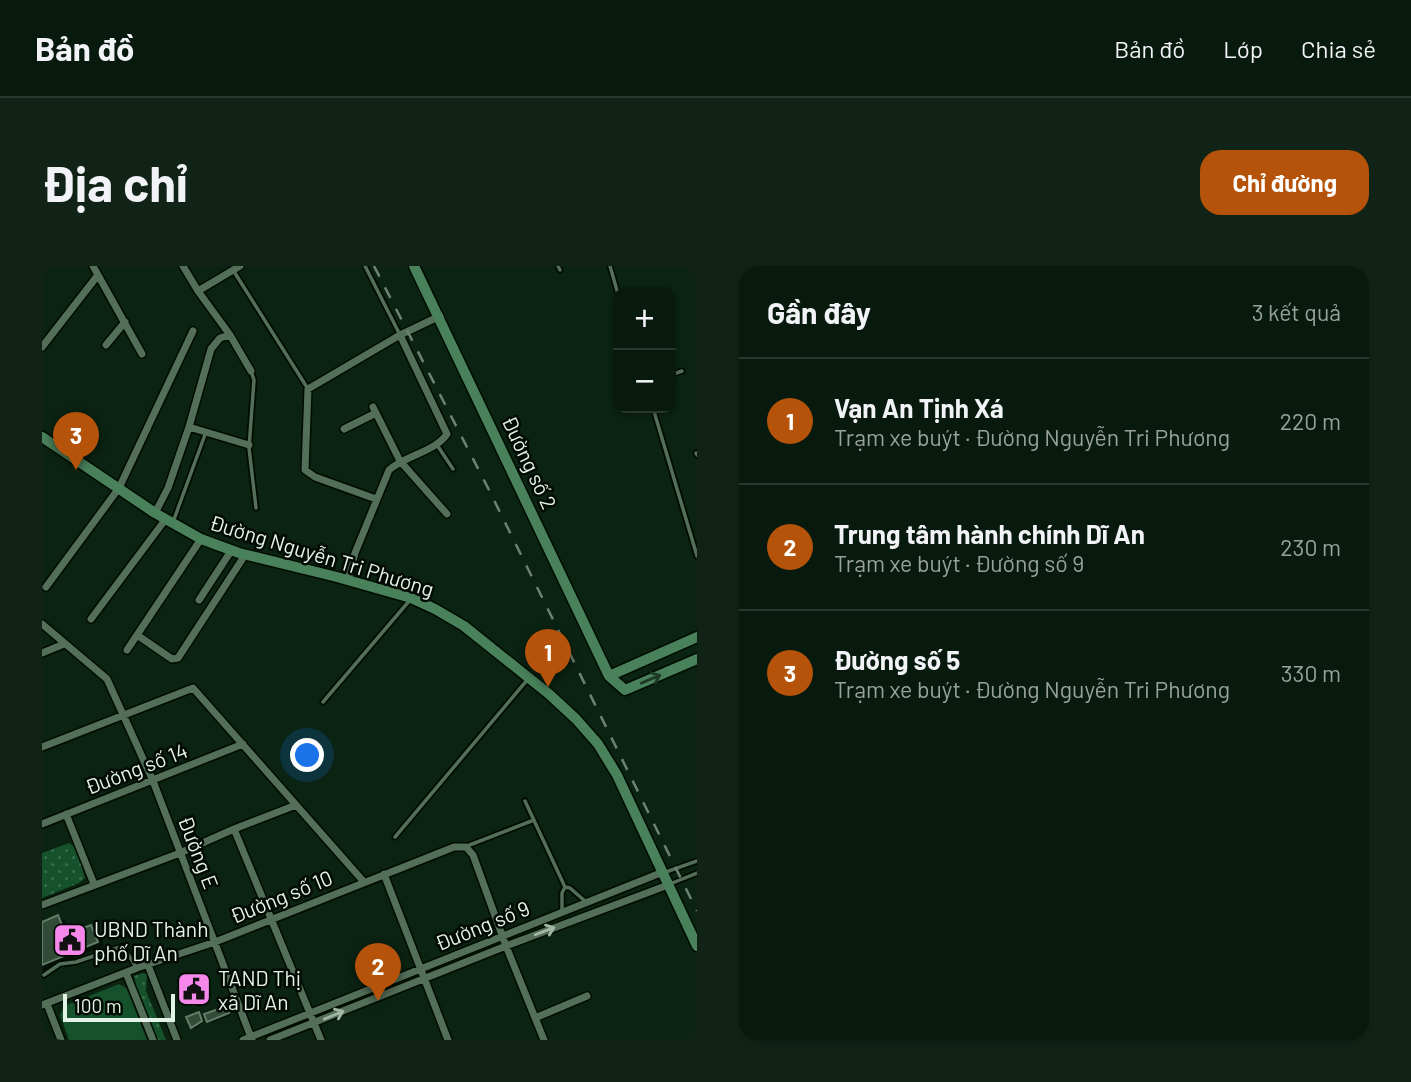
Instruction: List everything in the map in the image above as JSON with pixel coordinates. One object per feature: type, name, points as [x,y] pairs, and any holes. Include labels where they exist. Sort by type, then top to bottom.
[{"type":"main road","name":"Đường số 2","points":[[414,266],[609,676]]},
{"type":"main road","name":"Đường Nguyễn Tri Phương","points":[[42,437],[155,513],[201,540],[245,555],[411,598],[456,620],[576,719],[605,754],[697,946]]},
{"type":"main road","points":[[697,637],[609,676],[625,690],[697,659]]},
{"type":"main road","points":[[674,647],[683,665]]},
{"type":"street","points":[[93,266],[142,354]]},
{"type":"street","points":[[183,266],[251,371]]},
{"type":"street","points":[[198,291],[236,268]]},
{"type":"street","points":[[42,347],[98,275]]},
{"type":"street","points":[[376,499],[311,475],[305,470],[308,389],[400,335],[440,316]]},
{"type":"street","points":[[106,345],[125,322]]},
{"type":"street","points":[[46,587],[119,488],[193,331]]},
{"type":"street","points":[[155,513],[168,488],[190,428],[211,349],[220,338],[230,335]]},
{"type":"street","points":[[348,580],[355,553],[386,474],[400,461],[445,438],[447,429],[400,335]]},
{"type":"street","points":[[345,429],[374,410],[400,461],[447,514]]},
{"type":"street","points":[[190,428],[249,445]]},
{"type":"street","points":[[91,619],[169,522]]},
{"type":"street","points":[[127,650],[201,540]]},
{"type":"street","points":[[199,600],[231,551]]},
{"type":"street","points":[[138,635],[173,659],[178,657],[245,555]]},
{"type":"street","name":"Đường E","points":[[42,624],[107,679],[153,781],[249,1039]]},
{"type":"street","points":[[42,653],[64,644]]},
{"type":"street","points":[[42,747],[193,688],[364,882]]},
{"type":"street","name":"Đường số 14","points":[[42,824],[243,744]]},
{"type":"street","points":[[42,905],[180,853],[296,805]]},
{"type":"street","points":[[66,814],[94,884]]},
{"type":"street","points":[[234,829],[321,1040]]},
{"type":"street","points":[[466,847],[473,855],[544,1040]]},
{"type":"street","name":"Đường số 10","points":[[44,1004],[137,968],[215,942],[384,874],[454,848],[466,847]]},
{"type":"street","name":"Đường số 9","points":[[249,1039],[663,872]]},
{"type":"street","points":[[384,874],[448,1040]]},
{"type":"street","name":"Đường số 9","points":[[270,1040],[668,885]]},
{"type":"street","points":[[148,965],[177,1040]]},
{"type":"street","points":[[126,973],[153,1040]]},
{"type":"street","points":[[535,1018],[586,996]]},
{"type":"street","points":[[44,1004],[61,1040]]},
{"type":"lane","points":[[365,266],[400,335]]},
{"type":"lane","points":[[610,266],[616,287]]},
{"type":"lane","points":[[236,268],[308,389]]},
{"type":"lane","points":[[251,371],[254,380],[249,445],[256,508]]},
{"type":"lane","points":[[676,373],[682,371]]},
{"type":"lane","points":[[654,413],[697,556]]},
{"type":"lane","points":[[68,454],[86,422]]},
{"type":"lane","points":[[169,522],[206,432]]},
{"type":"lane","points":[[436,444],[453,469]]},
{"type":"lane","points":[[323,702],[411,598]]},
{"type":"lane","points":[[395,837],[529,678]]},
{"type":"lane","points":[[525,801],[565,887],[586,902]]},
{"type":"lane","points":[[466,847],[534,820]]},
{"type":"lane","name":"Đường số 9","points":[[663,872],[697,861]]},
{"type":"lane","name":"Đường số 9","points":[[668,885],[697,873]]},
{"type":"lane","points":[[562,912],[562,893],[565,887]]},
{"type":"lane","points":[[44,975],[60,964],[76,962],[123,946],[137,968]]},
{"type":"green space","points":[[69,843],[76,848],[85,878],[42,898],[42,853]]},
{"type":"green space","points":[[147,974],[146,991],[166,1040],[157,1040],[138,993],[134,976]]},
{"type":"green space","points":[[119,984],[126,988],[129,994],[147,1040],[69,1040],[60,1015],[64,1006]]},
{"type":"building","name":"UBND Thành phố Dĩ An","points":[[58,915],[64,930],[58,933],[59,937],[91,925],[98,942],[42,965],[42,922]]},
{"type":"building","name":"TAND Thị xã Dĩ An","points":[[195,974],[206,1000],[193,1005],[182,979]]},
{"type":"building","points":[[227,1006],[229,1013],[207,1022],[204,1014]]},
{"type":"building","points":[[199,1012],[202,1021],[191,1028],[186,1017]]},
{"type":"railway","points":[[374,266],[489,490],[697,911]]},
{"type":"place","name":"Đường số 5","points":[[76,470]]},
{"type":"place","name":"Vạn An Tịnh Xá","points":[[548,687]]},
{"type":"place","name":"UBND Thành phố Dĩ An","points":[[70,940]]},
{"type":"place","name":"TAND Thị xã Dĩ An","points":[[194,989]]},
{"type":"place","name":"Trung tâm hành chính Dĩ An","points":[[378,1001]]}]
